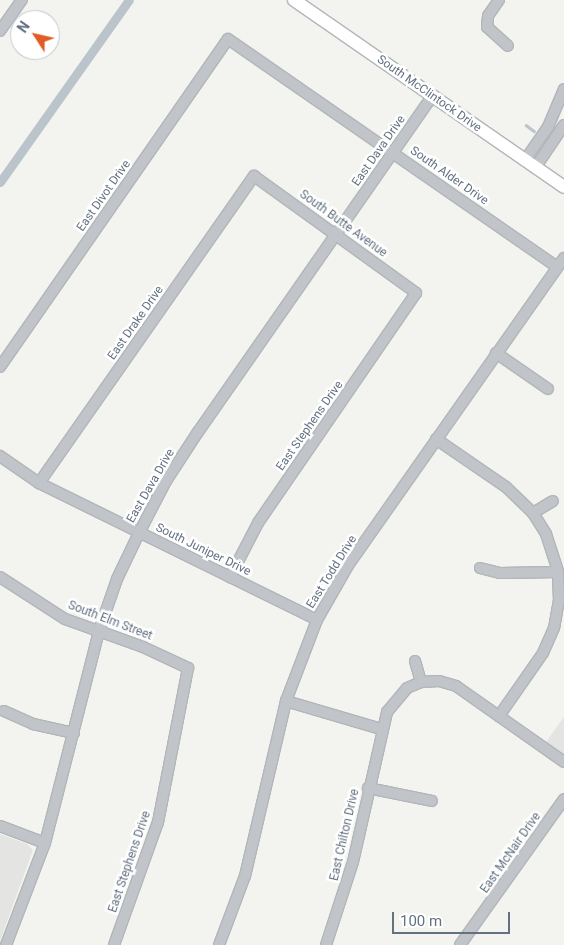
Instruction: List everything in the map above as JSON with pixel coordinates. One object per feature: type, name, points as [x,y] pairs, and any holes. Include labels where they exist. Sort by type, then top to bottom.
[{"type":"main road","name":"South McClintock Drive","points":[[294,0],[564,187]]},
{"type":"street","points":[[0,30],[22,0]]},
{"type":"street","points":[[499,0],[488,16],[487,27],[508,46]]},
{"type":"street","name":"South Alder Drive","points":[[228,38],[393,152],[561,263]]},
{"type":"street","name":"East Divot Drive","points":[[0,367],[228,38]]},
{"type":"street","points":[[530,164],[564,89]]},
{"type":"street","name":"East Dava Drive","points":[[6,945],[45,843],[99,631],[117,579],[139,533],[166,481],[198,432],[432,96]]},
{"type":"street","points":[[530,164],[564,125]]},
{"type":"street","name":"South Butte Avenue","points":[[254,176],[337,234],[416,293]]},
{"type":"street","name":"East Drake Drive","points":[[39,483],[254,176]]},
{"type":"street","name":"East Todd Drive","points":[[220,945],[245,876],[286,701],[317,620],[349,564],[561,263]]},
{"type":"street","name":"East Stephens Drive","points":[[230,577],[258,523],[416,293]]},
{"type":"street","points":[[496,353],[548,389]]},
{"type":"street","points":[[436,440],[506,487],[533,513],[546,534],[558,572],[558,600],[554,628],[543,653],[499,716]]},
{"type":"street","name":"South Juniper Drive","points":[[0,456],[39,483],[317,620]]},
{"type":"street","points":[[533,513],[553,501]]},
{"type":"street","points":[[480,568],[500,572],[558,572]]},
{"type":"street","name":"South Elm Street","points":[[0,576],[65,619],[188,668]]},
{"type":"street","points":[[415,661],[421,682],[439,681],[456,686],[564,762]]},
{"type":"street","name":"East Stephens Drive","points":[[114,945],[158,822],[188,668]]},
{"type":"street","name":"East Chilton Drive","points":[[326,945],[353,862],[381,729],[396,697],[421,682]]},
{"type":"street","points":[[286,701],[381,729]]},
{"type":"street","points":[[4,711],[33,724],[74,733]]},
{"type":"street","points":[[368,788],[432,801]]},
{"type":"street","name":"East McNair Drive","points":[[460,945],[564,799]]},
{"type":"street","points":[[0,826],[45,843]]},
{"type":"shaded area","points":[[564,717],[564,755],[546,742]]},
{"type":"shaded area","points":[[0,834],[27,844],[33,850],[0,941]]},
{"type":"waterway","points":[[0,182],[129,0]]},
{"type":"waterway","points":[[526,125],[534,131]]}]
